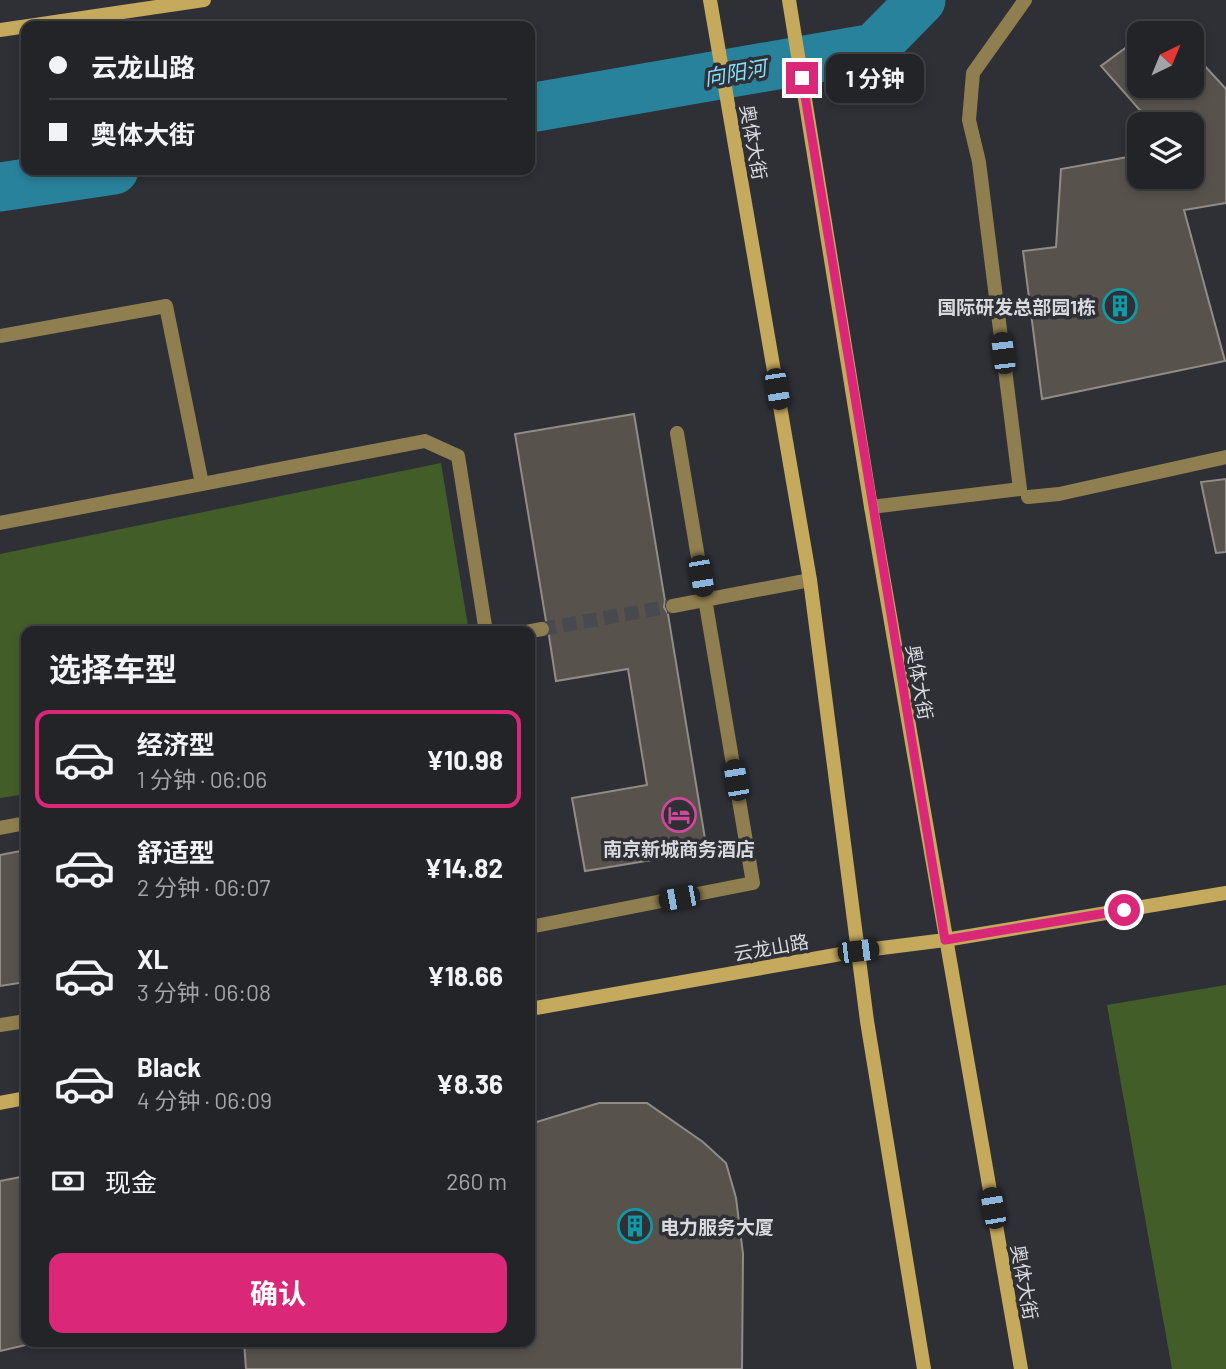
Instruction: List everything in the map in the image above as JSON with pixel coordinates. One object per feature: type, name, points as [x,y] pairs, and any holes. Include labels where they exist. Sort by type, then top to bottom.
[{"type":"main road","points":[[61,21],[204,0]]},
{"type":"main road","name":"奥体大街","points":[[710,0],[810,580],[858,951],[924,1369]]},
{"type":"main road","name":"奥体大街","points":[[789,0],[871,507],[1021,1369]]},
{"type":"main road","points":[[0,30],[21,27]]},
{"type":"main road","name":"云龙山路","points":[[535,1008],[858,951],[945,940],[1226,893]]},
{"type":"main road","points":[[0,1103],[21,1099]]},
{"type":"street","points":[[871,507],[1020,489],[979,162],[969,120],[973,73],[1025,0]]},
{"type":"street","points":[[0,336],[166,306],[202,484]]},
{"type":"street","points":[[535,926],[753,883],[677,433]]},
{"type":"street","points":[[0,523],[425,441],[458,456],[485,626]]},
{"type":"street","points":[[1028,497],[1059,494],[1226,457]]},
{"type":"street","points":[[673,606],[810,580]]},
{"type":"street","points":[[535,630],[542,629]]},
{"type":"street","points":[[0,828],[21,824]]},
{"type":"street","points":[[0,1026],[21,1022]]},
{"type":"green space","points":[[441,463],[468,626],[21,626],[21,795],[0,798],[0,554]]},
{"type":"green space","points":[[1226,985],[1226,1369],[1172,1369],[1107,1005]]},
{"type":"building","name":"国际研发总部园1栋","points":[[1127,47],[1127,96],[1101,66]]},
{"type":"building","name":"国际研发总部园1栋","points":[[1204,65],[1226,89],[1226,203],[1184,210],[1225,361],[1042,399],[1023,251],[1056,247],[1061,169],[1127,157],[1127,189],[1204,189],[1204,112],[1141,112],[1129,98],[1204,98]]},
{"type":"building","points":[[634,414],[664,607],[668,614],[707,851],[585,871],[572,798],[647,785],[628,669],[556,681],[549,636],[551,628],[546,621],[515,434]]},
{"type":"building","points":[[1226,479],[1226,552],[1216,553],[1201,482]]},
{"type":"building","points":[[21,851],[21,983],[0,986],[0,855]]},
{"type":"building","name":"电力服务大厦","points":[[599,1103],[647,1103],[703,1142],[726,1163],[736,1198],[743,1254],[742,1369],[246,1369],[244,1347],[535,1347],[535,1122]]},
{"type":"building","points":[[21,1177],[21,1346],[0,1351],[0,1181]]},
{"type":"waterway","name":"向阳河","points":[[535,107],[874,48],[921,0]]},
{"type":"waterway","name":"向阳河","points":[[0,187],[80,175]]},
{"type":"tunnel","points":[[542,629],[673,606]]},
{"type":"place","name":"国际研发总部园1栋","points":[[1120,306]]},
{"type":"place","name":"南京新城商务酒店","points":[[679,815]]},
{"type":"place","name":"电力服务大厦","points":[[635,1226]]},
{"type":"route","points":[[802,78],[866,480],[945,940],[1124,910]]}]
